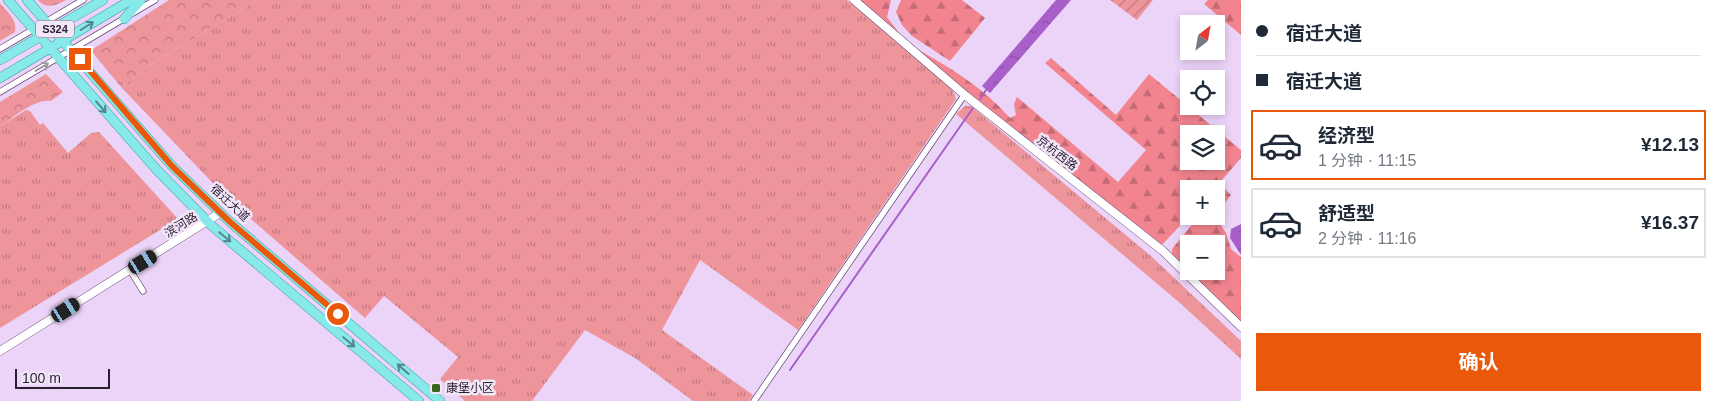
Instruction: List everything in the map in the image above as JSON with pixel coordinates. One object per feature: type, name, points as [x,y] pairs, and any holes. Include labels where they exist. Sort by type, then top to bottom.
[{"type":"main road","name":"S324","points":[[8,0],[156,169],[207,222],[419,401]]},
{"type":"main road","name":"宿迁大道","points":[[27,0],[54,28],[172,166],[220,213],[440,401]]},
{"type":"main road","points":[[1,77],[52,49],[131,0]]},
{"type":"main road","points":[[124,19],[141,0]]},
{"type":"main road","name":"京杭西路","points":[[854,0],[965,94],[1163,251],[1241,327]]},
{"type":"main road","points":[[101,1],[98,9],[106,15]]},
{"type":"main road","points":[[1,77],[8,71],[9,66],[0,61],[37,32],[54,28],[101,1]]},
{"type":"main road","name":"滨河路","points":[[0,351],[220,213]]},
{"type":"street","points":[[0,49],[37,32],[47,21],[83,0]]},
{"type":"street","points":[[0,92],[155,0]]},
{"type":"street","points":[[754,401],[965,94]]},
{"type":"street","points":[[130,270],[143,291]]},
{"type":"green space","points":[[38,0],[66,0],[48,6]]},
{"type":"green space","points":[[169,0],[258,0],[159,59],[121,87],[93,53],[93,49]]},
{"type":"green space","points":[[258,0],[847,0],[952,88],[956,99],[798,330],[700,260],[662,330],[753,395],[749,401],[693,401],[635,358],[585,330],[532,401],[465,401],[440,379],[458,357],[384,296],[365,318],[230,201],[121,87],[159,59]]},
{"type":"green space","points":[[859,0],[891,0],[887,17],[900,34]]},
{"type":"green space","points":[[901,0],[962,0],[985,18],[950,61],[912,36],[902,25],[896,12]]},
{"type":"green space","points":[[1110,0],[1153,0],[1137,20]]},
{"type":"green space","points":[[1208,0],[1241,0],[1241,35],[1225,22],[1225,15],[1217,15],[1204,4]]},
{"type":"green space","points":[[0,3],[11,16],[16,28],[15,32],[0,41]]},
{"type":"green space","points":[[917,49],[967,80],[990,98],[1010,118],[1016,115],[1014,104],[1017,97],[1118,182],[1146,150],[1045,63],[1051,58],[1116,115],[1149,74],[1180,100],[1180,115],[1199,115],[1211,125],[1180,125],[1180,170],[1225,170],[1225,137],[1241,150],[1241,158],[1222,180],[1180,180],[1181,225],[1161,246],[993,113]]},
{"type":"green space","points":[[46,74],[63,92],[51,101],[31,105],[0,126],[0,102]]},
{"type":"green space","points":[[965,106],[971,106],[1151,256],[1241,341],[1241,359],[1180,303],[956,114]]},
{"type":"green space","points":[[26,110],[30,111],[40,125],[43,123],[68,153],[91,133],[99,132],[178,219],[0,328],[0,126]]},
{"type":"green space","points":[[1225,189],[1231,195],[1225,203]]},
{"type":"green space","points":[[1192,225],[1221,225],[1226,233],[1231,249],[1241,257],[1241,323],[1197,280],[1225,280],[1225,235],[1183,235]]},
{"type":"green space","points":[[1180,239],[1180,263],[1172,255],[1172,249]]},
{"type":"water","points":[[1056,0],[1071,0],[990,93],[982,86]]},
{"type":"water","points":[[1241,224],[1241,255],[1230,238],[1231,229]]},
{"type":"waterway","points":[[980,99],[986,90]]},
{"type":"waterway","points":[[790,370],[973,108]]},
{"type":"place","name":"康堡小区","points":[[436,388]]},
{"type":"route","points":[[80,59],[172,166],[230,222],[338,314]]}]
